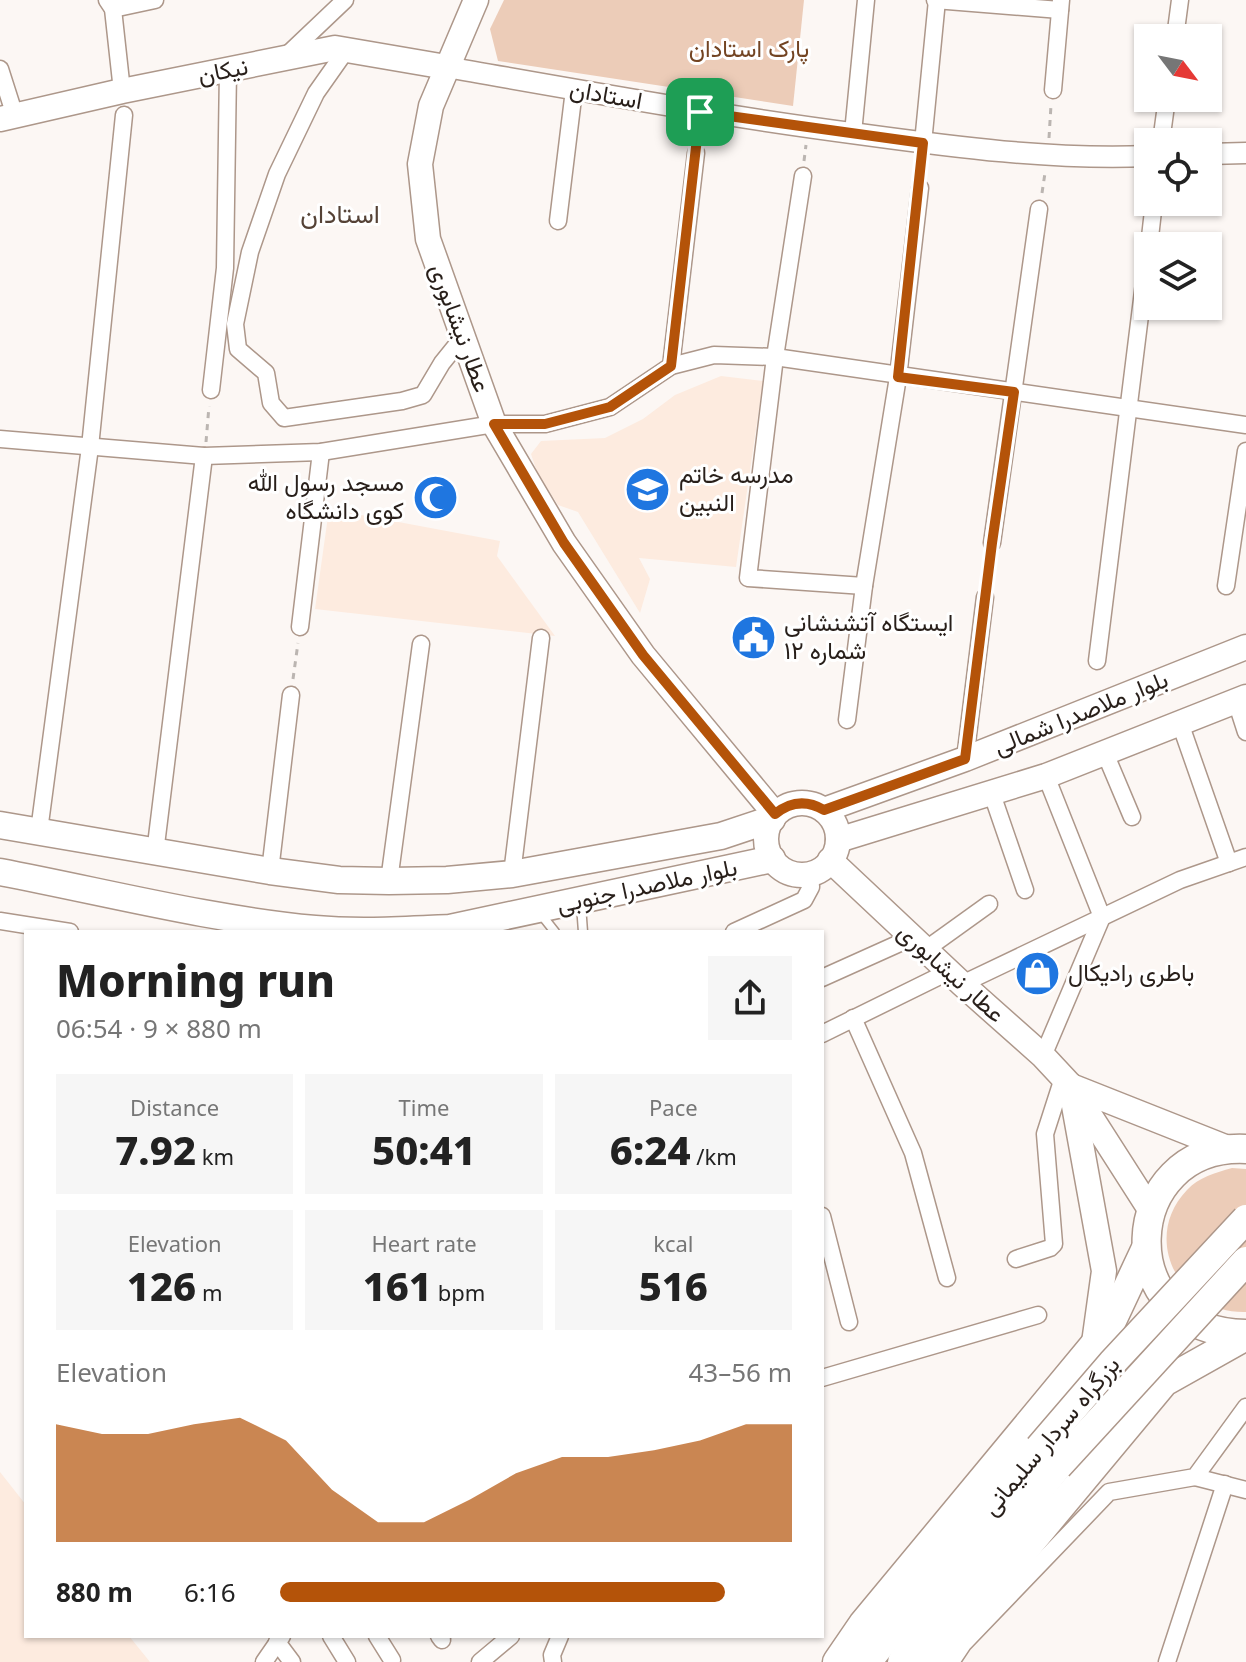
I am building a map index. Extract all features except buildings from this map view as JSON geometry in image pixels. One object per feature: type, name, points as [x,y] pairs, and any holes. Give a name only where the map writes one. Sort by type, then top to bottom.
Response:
[{"type":"highway","points":[[1238,1149],[1205,1155],[1182,1168],[1163,1187],[1151,1211],[1146,1248],[1150,1272],[1162,1295],[1179,1313],[1200,1327],[1224,1334],[1246,1335]]},
{"type":"highway","name":"بزرگراه سردار سلیمانی","points":[[902,1662],[1112,1363],[1246,1219]]},
{"type":"highway","points":[[837,1662],[863,1624],[1102,1335],[1146,1248]]},
{"type":"highway","name":"بزرگراه سردار سلیمانی","points":[[867,1662],[1048,1457],[1246,1261]]},
{"type":"highway","points":[[1102,1335],[1125,1327],[1146,1340],[1160,1360],[1164,1382]]},
{"type":"highway","points":[[931,1662],[1164,1382],[1246,1335]]},
{"type":"main road","name":"عطار نیشابوری","points":[[476,0],[431,106],[420,164],[428,239],[494,424],[564,543],[643,655],[774,816]]},
{"type":"main road","name":"نیکان","points":[[7,118],[123,103],[228,70],[335,48],[446,67]]},
{"type":"main road","name":"بلوار ملاصدرا شمالی","points":[[824,810],[965,759],[1246,647]]},
{"type":"main road","name":"بلوار ملاصدرا شمالی","points":[[826,858],[1241,699]]},
{"type":"main road","points":[[799,803],[824,810],[835,824],[826,858],[790,873],[772,859],[766,837],[774,816],[787,806],[799,803]]},
{"type":"main road","name":"بلوار ملاصدرا جنوبی","points":[[0,825],[270,871],[339,880],[389,881],[512,874],[721,836],[774,816]]},
{"type":"main road","name":"عطار نیشابوری","points":[[826,858],[1043,1056],[1067,1082],[1151,1211]]},
{"type":"main road","name":"بلوار ملاصدرا جنوبی","points":[[425,930],[450,928],[772,859]]},
{"type":"main road","name":"بلوار ملاصدرا جنوبی","points":[[0,872],[237,919],[316,929],[364,930]]},
{"type":"main road","name":"عطار نیشابوری","points":[[1067,1082],[1238,1149]]},
{"type":"main road","points":[[1067,1082],[1104,1271],[1102,1335]]},
{"type":"street","points":[[39,831],[90,447],[123,103],[110,5],[155,0]]},
{"type":"street","points":[[284,59],[345,0]]},
{"type":"street","points":[[853,133],[866,0]]},
{"type":"street","points":[[923,143],[936,0],[1060,5],[1053,90]]},
{"type":"street","points":[[1177,24],[1180,0]]},
{"type":"street","points":[[347,49],[316,93],[277,174],[250,252],[235,324],[238,349],[266,373],[271,403],[284,418],[402,401],[423,395],[442,363],[463,337]]},
{"type":"street","name":"استادان","points":[[446,67],[808,129],[1094,158],[1134,157]]},
{"type":"street","points":[[0,69],[7,118]]},
{"type":"street","points":[[211,390],[225,268],[228,70]]},
{"type":"street","points":[[558,221],[574,90]]},
{"type":"street","points":[[671,366],[696,153]]},
{"type":"street","points":[[1222,154],[1246,153]]},
{"type":"street","points":[[803,176],[775,357],[748,578],[864,586]]},
{"type":"street","points":[[847,720],[864,586],[898,377],[920,188]]},
{"type":"street","points":[[992,543],[1039,209]]},
{"type":"street","points":[[1097,661],[1140,320]]},
{"type":"street","points":[[0,439],[204,456],[321,452],[494,424],[545,424],[610,407],[671,366],[714,355],[775,357],[1246,425]]},
{"type":"street","points":[[1226,586],[1246,451]]},
{"type":"street","points":[[300,627],[321,452]]},
{"type":"street","points":[[155,853],[204,456]]},
{"type":"street","points":[[965,759],[985,597]]},
{"type":"street","points":[[512,874],[541,638]]},
{"type":"street","points":[[389,881],[421,644]]},
{"type":"street","points":[[270,871],[291,695]]},
{"type":"street","points":[[1241,699],[1246,732]]},
{"type":"street","points":[[1180,723],[1229,863]]},
{"type":"street","points":[[1105,753],[1132,817]]},
{"type":"street","points":[[1043,1056],[1102,917],[1046,776]]},
{"type":"street","points":[[992,794],[1025,890]]},
{"type":"street","points":[[824,1033],[853,1018],[1102,917],[1180,880],[1246,857]]},
{"type":"street","points":[[738,930],[804,900],[826,858]]},
{"type":"street","points":[[824,977],[918,944],[989,904]]},
{"type":"street","points":[[514,930],[537,910]]},
{"type":"street","points":[[0,921],[57,930]]},
{"type":"street","points":[[853,1018],[913,1153],[947,1278]]},
{"type":"street","points":[[1016,1259],[1054,1244],[1045,1134],[1067,1082]]},
{"type":"street","points":[[824,1224],[849,1322]]},
{"type":"street","points":[[824,1377],[1038,1315]]},
{"type":"street","points":[[1195,1477],[1246,1407]]},
{"type":"street","points":[[951,1662],[963,1644],[1109,1492],[1195,1477],[1246,1490]]},
{"type":"street","points":[[1167,1662],[1225,1484]]},
{"type":"street","points":[[332,1638],[347,1662]]},
{"type":"street","points":[[378,1638],[392,1660]]},
{"type":"street","points":[[480,1662],[509,1638]]},
{"type":"street","points":[[553,1662],[552,1655],[559,1638]]},
{"type":"street","points":[[264,1662],[280,1639],[292,1662]]},
{"type":"lane","points":[[581,900],[583,930]]},
{"type":"lane","points":[[537,910],[553,930]]},
{"type":"path","points":[[1039,209],[1048,154],[1053,90]]},
{"type":"path","points":[[803,176],[808,129]]},
{"type":"path","points":[[204,456],[211,390]]},
{"type":"path","points":[[985,597],[992,543]]},
{"type":"path","points":[[291,695],[300,627]]},
{"type":"shaded area","name":"مدرسه خاتم النبین","points":[[721,376],[763,381],[736,567],[639,558],[650,579],[640,613],[578,512],[558,505],[537,472],[531,454],[541,441],[605,438],[643,419],[675,395]]},
{"type":"shaded area","points":[[329,509],[500,541],[497,556],[555,636],[315,609]]},
{"type":"shaded area","points":[[0,1472],[24,1502],[24,1638],[131,1638],[150,1662],[0,1662]]},
{"type":"green space","name":"پارک استادان","points":[[504,0],[804,0],[793,106],[498,61],[490,29]]},
{"type":"green space","points":[[1232,1168],[1246,1169],[1246,1312],[1223,1309],[1202,1301],[1186,1287],[1174,1270],[1168,1251],[1167,1230],[1173,1209],[1187,1190],[1202,1179]]},
{"type":"place","name":"مدرسه خاتم النبین","points":[[648,489]]},
{"type":"place","name":"مسجد رسول الله کوی دانشگاه","points":[[435,497]]},
{"type":"place","name":"ایستگاه آتشنشانی شماره ۱۲","points":[[753,637]]},
{"type":"place","name":"باطری رادیکال","points":[[1037,973]]},
{"type":"district","name":"استادان","points":[[340,214]]},
{"type":"route","points":[[700,112],[923,143],[898,377],[1014,392],[965,759],[824,810],[799,803],[775,814],[643,655],[564,543],[494,424],[545,424],[610,407],[671,366],[700,112]]}]
